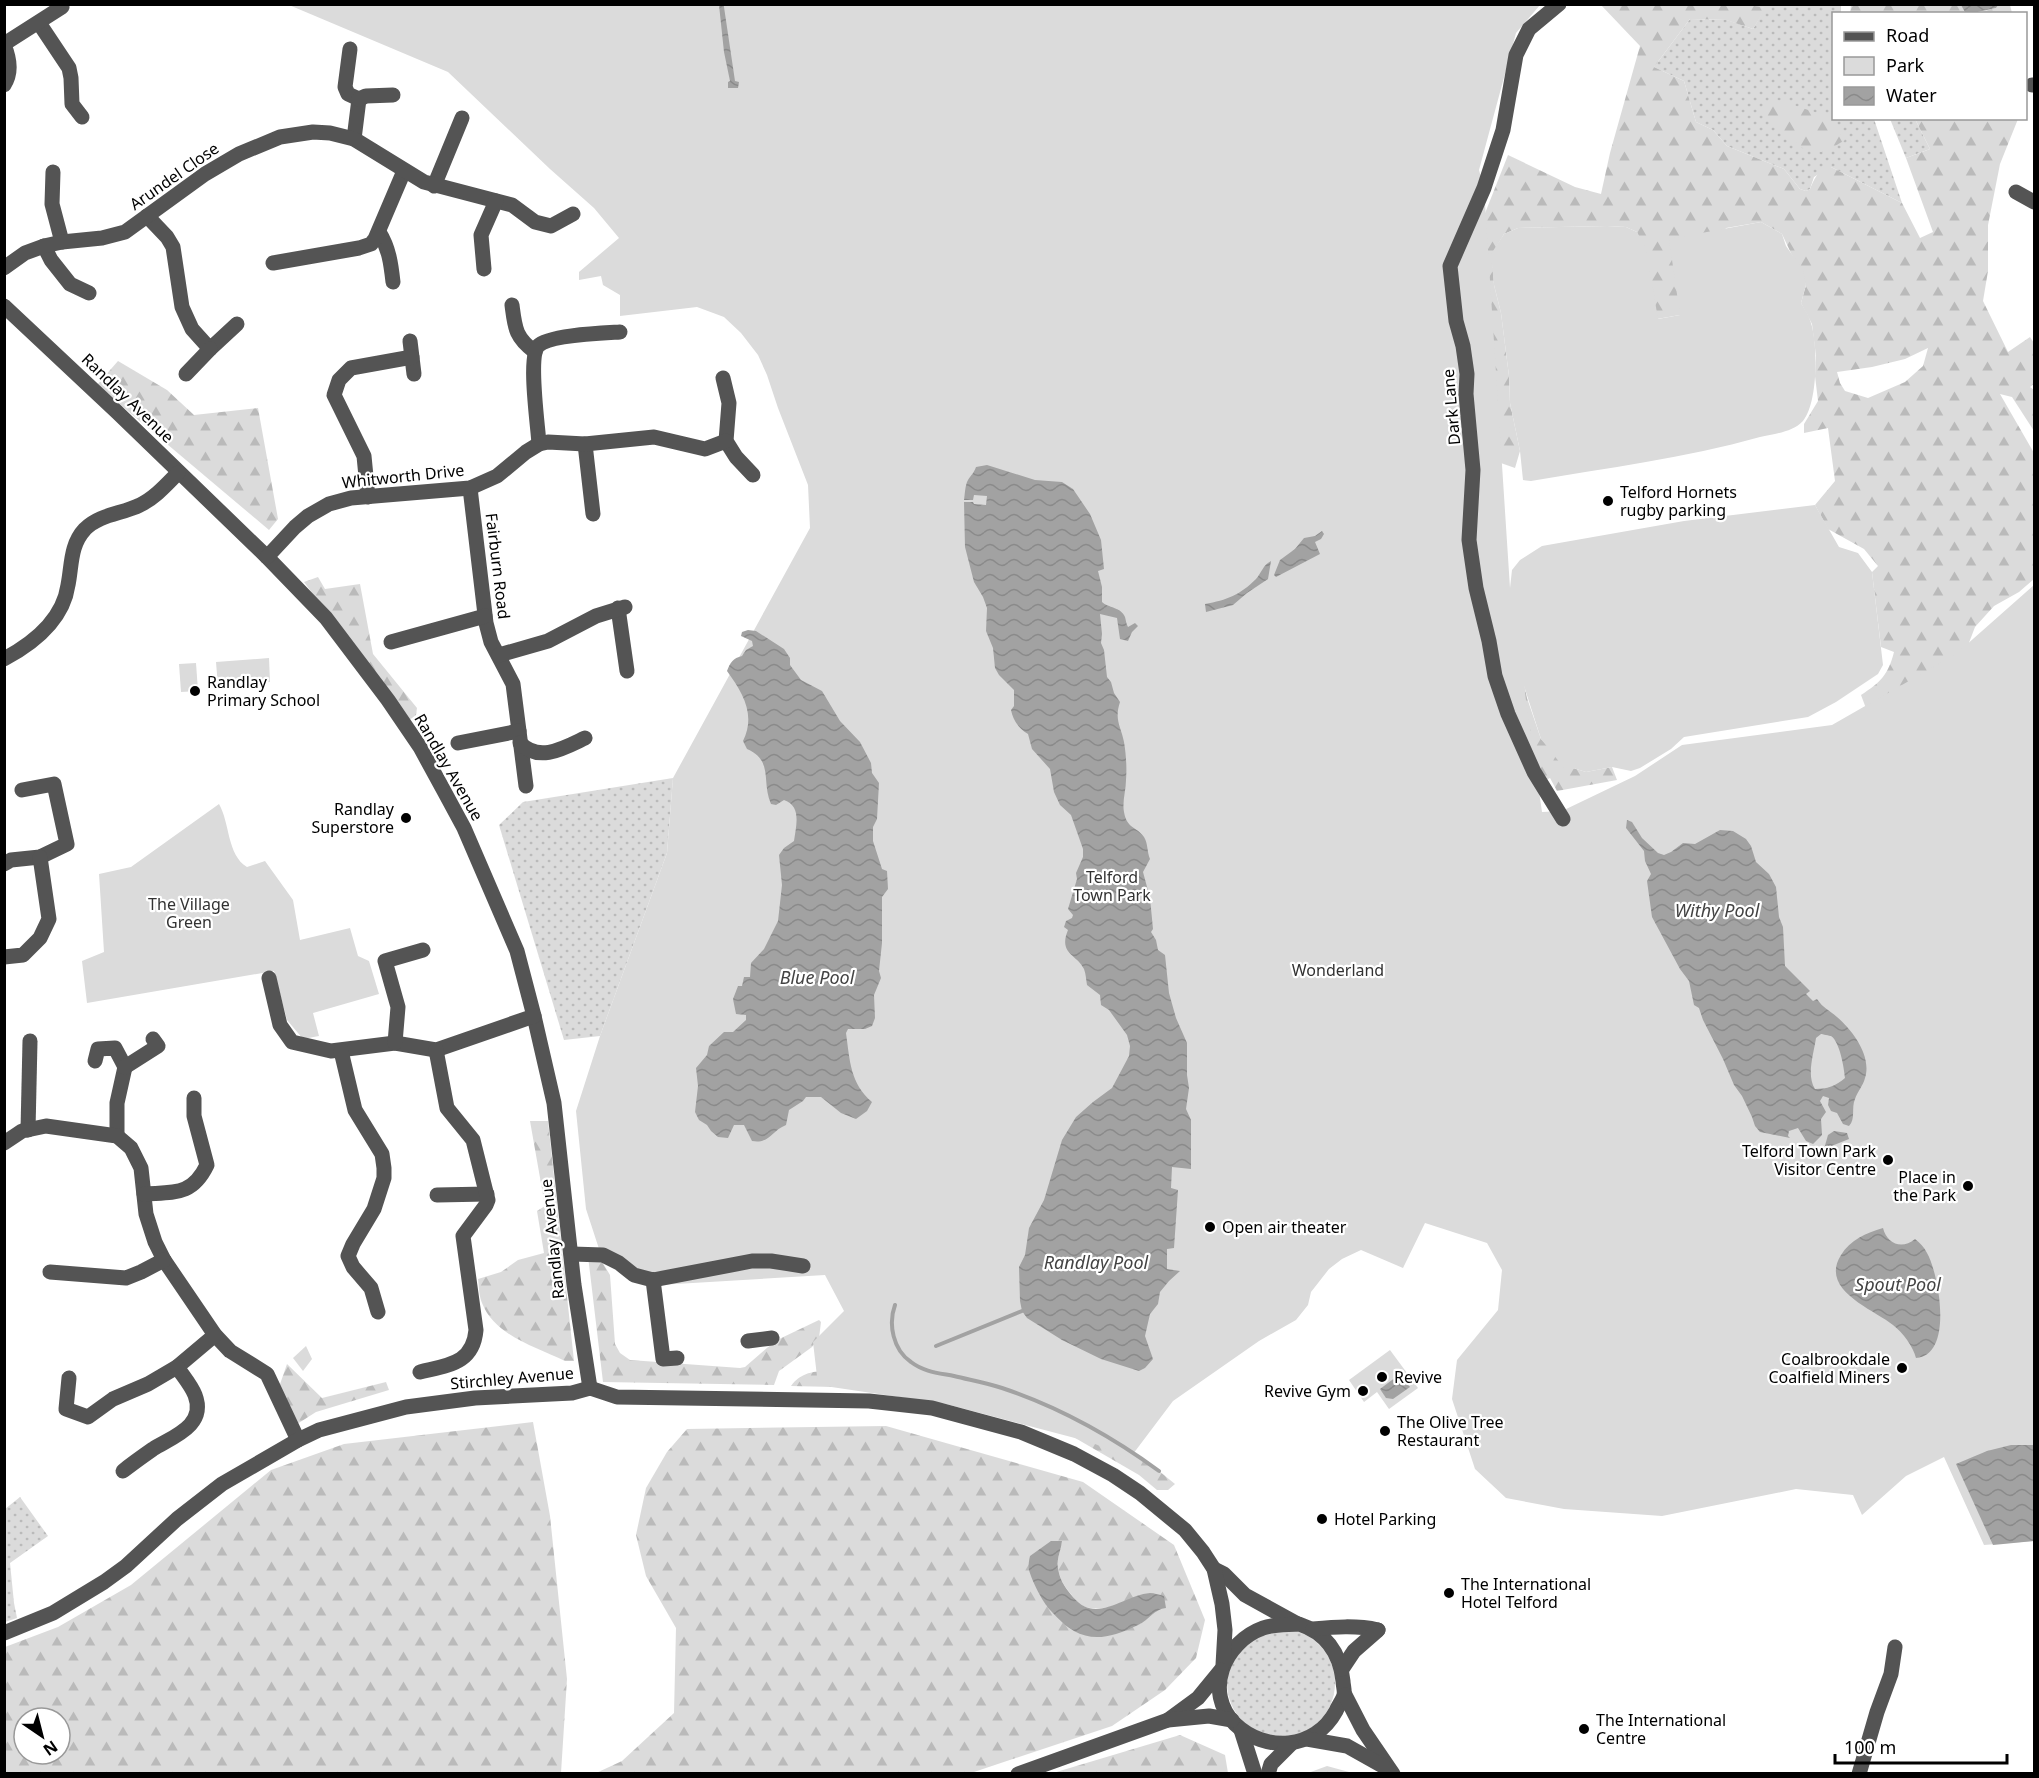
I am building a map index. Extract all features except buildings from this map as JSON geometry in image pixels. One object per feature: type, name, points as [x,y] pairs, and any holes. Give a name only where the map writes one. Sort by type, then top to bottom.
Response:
[{"type":"street","points":[[4,85],[9,71],[8,53],[4,44],[62,7],[60,4]]},
{"type":"street","name":"Dark Lane","points":[[1559,4],[1556,9],[1529,29],[1516,56],[1503,130],[1484,188],[1450,266],[1456,321],[1467,374],[1466,394],[1473,454],[1469,540],[1476,588],[1495,675],[1508,714],[1534,772],[1563,819]]},
{"type":"street","points":[[39,23],[69,68],[72,104],[82,117]]},
{"type":"street","points":[[350,49],[345,87],[348,94],[359,99],[366,96],[393,95]]},
{"type":"street","points":[[354,139],[359,99]]},
{"type":"street","points":[[434,186],[462,118]]},
{"type":"street","name":"Arundel Close","points":[[4,268],[25,254],[44,246],[125,232],[214,167],[257,146],[291,135],[313,132],[330,132],[354,139],[404,171],[434,186],[512,205],[535,222],[551,226],[573,214]]},
{"type":"street","points":[[273,263],[371,244],[379,232],[404,171]]},
{"type":"street","points":[[53,172],[52,204],[62,242]]},
{"type":"street","points":[[2016,192],[2034,202]]},
{"type":"street","points":[[484,269],[481,235],[496,201]]},
{"type":"street","points":[[147,216],[168,237],[173,247],[182,307],[192,329],[210,349]]},
{"type":"street","points":[[379,232],[389,255],[393,282]]},
{"type":"street","points":[[44,246],[51,260],[70,284],[89,292]]},
{"type":"street","points":[[512,304],[517,334],[524,344],[536,352]]},
{"type":"street","name":"Randlay Avenue","points":[[4,306],[267,557],[326,618],[388,700],[420,747],[464,828],[517,951],[554,1103],[574,1285],[590,1388]]},
{"type":"street","points":[[186,374],[237,324]]},
{"type":"street","points":[[620,332],[576,335],[545,341],[537,347],[532,360],[539,444],[548,442],[585,444],[654,437],[705,448],[726,441]]},
{"type":"street","points":[[410,341],[414,374]]},
{"type":"street","points":[[368,497],[364,456],[334,395],[339,380],[351,368],[412,357]]},
{"type":"street","points":[[723,378],[729,403],[726,441],[736,457],[753,475]]},
{"type":"street","name":"Whitworth Drive","points":[[267,557],[295,528],[319,509],[338,501],[470,488],[496,476],[539,444]]},
{"type":"street","points":[[585,444],[594,514]]},
{"type":"street","points":[[4,659],[36,639],[59,612],[66,598],[73,548],[86,529],[106,516],[142,504],[178,473]]},
{"type":"street","name":"Fairburn Road","points":[[470,488],[485,616],[491,642],[513,684],[526,786]]},
{"type":"street","points":[[499,655],[548,641],[596,616],[621,608],[627,671]]},
{"type":"street","points":[[391,642],[485,616]]},
{"type":"street","points":[[458,743],[520,737],[532,752],[544,754],[560,750],[585,738]]},
{"type":"street","points":[[4,864],[11,860],[40,856],[67,844],[54,784],[22,790]]},
{"type":"street","points":[[4,957],[23,956],[40,938],[49,919],[40,856]]},
{"type":"street","points":[[395,1043],[398,1007],[385,961],[423,951]]},
{"type":"street","points":[[269,978],[280,1025],[292,1042],[321,1049],[341,1051],[395,1043],[436,1050],[534,1016]]},
{"type":"street","points":[[125,1067],[158,1046],[153,1039]]},
{"type":"street","points":[[28,1130],[30,1041]]},
{"type":"street","points":[[95,1061],[98,1049],[115,1048],[125,1067],[117,1103],[117,1136]]},
{"type":"street","points":[[420,1372],[454,1363],[472,1348],[476,1330],[463,1236],[486,1206],[487,1194],[473,1140],[447,1108],[436,1050]]},
{"type":"street","points":[[341,1051],[354,1110],[379,1148],[384,1161],[384,1178],[377,1202],[348,1256],[352,1267],[371,1288],[378,1312]]},
{"type":"street","points":[[144,1194],[183,1191],[201,1178],[207,1165],[194,1116],[194,1098]]},
{"type":"street","points":[[4,1143],[22,1131],[46,1126],[117,1136],[131,1148],[141,1168],[146,1214],[155,1242],[164,1260],[214,1335],[230,1351],[267,1374],[298,1440]]},
{"type":"street","points":[[437,1195],[487,1194]]},
{"type":"street","points":[[572,1254],[603,1255],[619,1263],[634,1275],[653,1280],[752,1262],[771,1261],[802,1266]]},
{"type":"street","points":[[50,1272],[126,1278],[164,1260]]},
{"type":"street","points":[[653,1280],[664,1359]]},
{"type":"street","points":[[69,1378],[66,1409],[88,1417],[113,1399],[148,1384],[177,1367],[214,1335]]},
{"type":"street","points":[[748,1341],[772,1338]]},
{"type":"street","points":[[123,1471],[145,1454],[186,1431],[192,1423],[196,1412],[195,1396],[177,1367]]},
{"type":"street","name":"Stirchley Avenue","points":[[4,1633],[53,1613],[104,1582],[222,1484],[298,1440],[320,1430],[406,1407],[476,1398],[572,1393],[590,1388],[617,1397],[869,1401],[932,1408],[1012,1430],[1074,1454],[1140,1493],[1185,1530],[1214,1569]]},
{"type":"street","points":[[1214,1569],[1224,1574],[1245,1595],[1326,1640],[1336,1653],[1342,1669],[1345,1695],[1363,1730],[1392,1772]]},
{"type":"street","points":[[1214,1569],[1224,1619],[1220,1687],[1223,1703],[1237,1725],[1255,1773]]},
{"type":"street","points":[[1168,1720],[1198,1698],[1238,1644],[1256,1631],[1269,1626],[1378,1630],[1353,1651],[1342,1669]]},
{"type":"street","points":[[1859,1773],[1891,1674],[1895,1647]]},
{"type":"street","points":[[1018,1773],[1168,1720],[1209,1716],[1237,1725],[1256,1739],[1273,1744],[1291,1744],[1307,1739],[1322,1729],[1334,1715],[1345,1695]]},
{"type":"street","points":[[1307,1739],[1347,1746],[1392,1772]]},
{"type":"street","points":[[1268,1773],[1271,1764],[1291,1744]]},
{"type":"green space","points":[[1743,4],[1766,8],[1753,29],[1726,20],[1690,19],[1654,67],[1684,81],[1696,122],[1713,130],[1727,146],[1784,169],[1800,189],[1806,191],[1810,189],[1816,176],[1826,166],[1831,167],[1902,203],[1920,238],[1933,232],[1906,158],[1930,149],[1916,120],[2018,120],[2000,164],[1988,225],[1988,271],[1983,301],[2008,352],[2030,337],[2034,343],[2034,384],[2030,387],[2034,390],[2034,431],[2012,397],[2000,394],[2034,453],[2034,579],[2019,592],[1994,606],[1975,627],[1967,648],[1867,711],[1861,695],[1883,677],[1894,652],[1881,647],[1872,572],[1878,566],[1864,549],[1828,529],[1815,505],[1835,481],[1828,428],[1804,433],[1804,424],[1818,401],[1815,376],[1816,356],[1812,324],[1801,303],[1806,285],[1782,234],[1761,222],[1726,228],[1680,315],[1657,319],[1637,232],[1626,227],[1607,226],[1518,228],[1504,234],[1492,254],[1494,285],[1501,313],[1510,403],[1520,451],[1515,468],[1498,462],[1478,231],[1508,155],[1575,187],[1601,194],[1640,46],[1601,5]],"holes":[[[1928,348],[1923,366],[1905,382],[1868,398],[1845,391],[1837,372],[1905,359]]]},
{"type":"green space","points":[[1961,4],[1966,12],[1850,12],[1851,5]]},
{"type":"green space","points":[[1998,4],[2010,5],[2012,12],[1981,12],[1996,8]]},
{"type":"green space","name":"Telford Town Park","points":[[289,5],[1540,5],[1516,33],[1479,170],[1484,188],[1510,588],[1512,570],[1520,560],[1542,546],[1684,521],[1815,505],[1839,547],[1858,553],[1872,572],[1883,665],[1878,674],[1836,702],[1808,717],[1684,737],[1671,749],[1631,771],[1612,767],[1586,772],[1564,768],[1541,739],[1524,686],[1542,812],[1562,811],[1635,776],[1682,745],[1832,725],[1956,654],[2034,585],[2034,1541],[1984,1545],[1944,1457],[1906,1476],[1862,1515],[1853,1495],[1796,1489],[1662,1516],[1564,1509],[1506,1498],[1475,1469],[1452,1399],[1457,1360],[1498,1310],[1502,1270],[1487,1243],[1425,1223],[1403,1268],[1361,1250],[1342,1259],[1329,1269],[1311,1292],[1308,1305],[1296,1320],[1259,1341],[1173,1401],[1130,1458],[1090,1442],[946,1404],[818,1385],[813,1342],[844,1311],[825,1275],[659,1285],[601,1255],[586,1209],[576,1111],[600,1036],[667,853],[673,778],[810,528],[808,485],[758,355],[741,333],[724,317],[697,307],[620,316],[620,295],[603,285],[601,276],[579,280],[579,272],[619,238],[594,208],[448,72]]},
{"type":"green space","points":[[1743,5],[1841,5],[1841,12],[1832,12],[1832,120],[1874,120],[1902,203],[1831,167],[1814,177],[1810,189],[1806,191],[1800,189],[1784,169],[1727,146],[1713,130],[1696,122],[1684,81],[1654,67],[1690,19],[1727,20],[1753,29],[1765,8]]},
{"type":"green space","points":[[1771,98],[1827,116],[1845,140],[1825,152],[1806,151],[1759,111]]},
{"type":"green space","points":[[1890,120],[1916,120],[1930,149],[1906,158]]},
{"type":"green space","points":[[1761,222],[1782,234],[1786,246],[1803,270],[1806,285],[1801,303],[1811,323],[1816,359],[1812,401],[1803,421],[1783,432],[1703,451],[1531,481],[1523,480],[1520,451],[1510,403],[1501,313],[1494,285],[1491,254],[1504,234],[1518,228],[1607,226],[1626,227],[1637,232],[1646,248],[1658,319],[1680,315],[1669,239]]},
{"type":"green space","points":[[118,361],[167,390],[194,415],[258,408],[278,519],[269,530],[97,385]]},
{"type":"green space","points":[[318,577],[325,589],[360,584],[373,654],[417,708],[416,715],[408,721],[304,582]]},
{"type":"green space","points":[[1518,657],[1527,698],[1541,739],[1573,768],[1586,772],[1612,767],[1617,780],[1557,791],[1550,778],[1534,786]]},
{"type":"green space","points":[[269,658],[270,682],[218,687],[216,662]]},
{"type":"green space","points":[[196,663],[198,691],[181,692],[179,664]]},
{"type":"green space","points":[[673,778],[667,853],[600,1036],[564,1040],[499,825],[523,802]]},
{"type":"green space","name":"The Village Green","points":[[219,804],[232,847],[241,862],[247,867],[265,861],[293,900],[300,940],[350,928],[358,956],[369,961],[379,994],[313,1013],[319,1036],[303,1039],[287,1020],[274,971],[87,1003],[82,961],[104,952],[99,874],[131,867]]},
{"type":"green space","points":[[530,1121],[548,1121],[574,1361],[565,1361],[506,1332],[488,1314],[480,1294],[478,1279],[501,1272],[518,1260],[544,1253],[537,1211],[545,1206]]},
{"type":"green space","points":[[598,1255],[610,1275],[615,1344],[620,1353],[630,1360],[740,1368],[745,1367],[775,1341],[819,1320],[821,1322],[819,1338],[812,1347],[779,1371],[774,1385],[603,1382],[588,1256]]},
{"type":"green space","points":[[306,1346],[312,1359],[303,1371],[293,1358]]},
{"type":"green space","name":"Revive","points":[[1390,1350],[1418,1388],[1389,1409],[1377,1392],[1364,1402],[1349,1380]]},
{"type":"green space","points":[[287,1364],[322,1398],[386,1382],[389,1390],[316,1412],[294,1426],[278,1390]]},
{"type":"green space","points":[[848,1371],[1124,1445],[1175,1484],[1168,1490],[1157,1490],[1139,1475],[1070,1435],[976,1406],[878,1388],[791,1386],[809,1373]]},
{"type":"green space","points":[[533,1422],[550,1516],[567,1679],[561,1773],[5,1773],[5,1647],[58,1627],[131,1585],[271,1470],[344,1444]]},
{"type":"green space","points":[[886,1426],[1083,1482],[1174,1545],[1205,1620],[1196,1658],[1165,1690],[1112,1726],[971,1773],[594,1774],[622,1761],[674,1713],[676,1628],[646,1576],[636,1535],[646,1488],[667,1452],[687,1429]],"holes":[[[1051,1541],[1062,1541],[1058,1560],[1059,1573],[1065,1586],[1079,1604],[1087,1608],[1105,1608],[1151,1593],[1158,1609],[1140,1624],[1046,1606]]]},
{"type":"green space","points":[[20,1497],[48,1536],[10,1563],[17,1618],[5,1622],[5,1509]]},
{"type":"green space","points":[[1281,1629],[1302,1633],[1319,1645],[1331,1662],[1335,1683],[1331,1704],[1319,1721],[1302,1733],[1281,1737],[1260,1733],[1243,1721],[1231,1704],[1227,1683],[1231,1662],[1243,1645],[1260,1633]]},
{"type":"green space","points":[[1180,1735],[1225,1755],[1228,1773],[1053,1773]]},
{"type":"green space","points":[[1327,1766],[1349,1772],[1352,1773],[1308,1773]]},
{"type":"water","points":[[719,5],[724,5],[735,81],[739,82],[738,88],[728,88],[730,81]]},
{"type":"water","points":[[1961,5],[1998,5],[1996,8],[1978,12],[1965,12]]},
{"type":"water","name":"Randlay Pool","points":[[987,465],[1035,480],[1062,482],[1073,489],[1090,514],[1101,540],[1104,569],[1098,571],[1102,587],[1102,602],[1121,611],[1128,627],[1135,623],[1138,626],[1128,641],[1120,639],[1117,618],[1100,614],[1101,643],[1107,677],[1120,702],[1118,718],[1124,742],[1126,766],[1123,804],[1125,818],[1144,837],[1150,859],[1143,872],[1150,898],[1153,929],[1151,932],[1158,950],[1165,955],[1169,993],[1176,1018],[1187,1043],[1189,1088],[1186,1109],[1191,1120],[1191,1169],[1172,1167],[1171,1188],[1178,1190],[1174,1248],[1167,1249],[1167,1269],[1180,1271],[1160,1292],[1158,1304],[1150,1314],[1145,1336],[1153,1359],[1139,1371],[1101,1359],[1062,1340],[1027,1318],[1022,1311],[1020,1301],[1019,1267],[1025,1255],[1029,1228],[1044,1200],[1062,1140],[1076,1117],[1112,1088],[1129,1056],[1130,1046],[1127,1035],[1109,1010],[1101,1005],[1100,995],[1087,985],[1085,971],[1065,944],[1068,930],[1064,927],[1066,921],[1073,915],[1068,909],[1077,879],[1076,873],[1083,857],[1083,849],[1071,815],[1060,805],[1054,792],[1050,769],[1032,749],[1028,734],[1019,727],[1013,717],[1011,710],[1014,706],[1014,690],[995,668],[993,648],[986,631],[987,608],[974,582],[965,547],[964,502],[986,505],[987,496],[974,495],[973,500],[964,500],[966,484],[976,467]]},
{"type":"water","points":[[1322,531],[1324,534],[1321,539],[1315,542],[1320,554],[1276,577],[1274,575],[1280,560],[1295,549],[1304,538],[1315,536]]},
{"type":"water","points":[[1271,561],[1268,579],[1233,605],[1206,612],[1205,604],[1227,599],[1239,593],[1256,579]]},
{"type":"water","name":"Blue Pool","points":[[756,631],[784,649],[790,658],[790,665],[801,680],[822,691],[840,721],[860,742],[871,763],[872,773],[879,783],[873,841],[882,869],[887,871],[888,889],[882,897],[882,943],[879,971],[881,978],[874,995],[875,1018],[872,1026],[865,1029],[848,1029],[846,1033],[855,1079],[872,1102],[867,1111],[856,1119],[841,1113],[821,1097],[806,1097],[789,1110],[786,1125],[763,1141],[752,1141],[744,1125],[734,1125],[728,1138],[718,1137],[699,1120],[695,1112],[698,1086],[696,1068],[707,1055],[709,1046],[724,1032],[733,1032],[746,1020],[746,1015],[736,1014],[733,999],[738,986],[742,986],[744,977],[750,977],[751,963],[764,949],[778,921],[782,885],[779,855],[794,841],[796,829],[796,812],[793,807],[784,800],[776,805],[771,804],[761,759],[747,749],[743,741],[748,722],[746,704],[727,671],[732,661],[753,646],[752,641],[741,636],[742,632]]},
{"type":"water","name":"Withy Pool","points":[[1627,820],[1632,822],[1642,838],[1658,853],[1664,855],[1683,843],[1695,844],[1720,830],[1733,831],[1746,839],[1756,862],[1769,874],[1776,887],[1779,917],[1783,927],[1785,966],[1810,991],[1806,994],[1813,1001],[1817,999],[1837,1017],[1860,1044],[1866,1061],[1865,1078],[1855,1099],[1849,1126],[1843,1124],[1837,1113],[1831,1111],[1828,1105],[1829,1098],[1823,1096],[1820,1101],[1826,1112],[1821,1119],[1822,1135],[1813,1144],[1806,1141],[1798,1128],[1789,1131],[1790,1138],[1760,1132],[1755,1126],[1699,1008],[1694,1005],[1689,981],[1652,917],[1647,881],[1651,874],[1645,861],[1644,851],[1626,828]],"holes":[[[1821,1034],[1831,1036],[1837,1044],[1845,1078],[1831,1086],[1815,1089],[1811,1077],[1811,1064],[1816,1038]]]},
{"type":"water","points":[[1834,1131],[1847,1133],[1849,1139],[1824,1149],[1828,1135]]},
{"type":"water","name":"Spout Pool","points":[[1883,1228],[1888,1238],[1896,1244],[1905,1244],[1915,1239],[1919,1242],[1932,1263],[1936,1278],[1939,1295],[1939,1329],[1935,1344],[1928,1354],[1916,1358],[1910,1344],[1900,1332],[1851,1297],[1837,1278],[1836,1267],[1841,1255],[1849,1245]]},
{"type":"water","points":[[1400,1374],[1410,1387],[1393,1399],[1386,1398],[1380,1389]]},
{"type":"water","points":[[2011,1445],[2034,1445],[2034,1541],[1993,1545],[1956,1464],[1987,1451]]},
{"type":"water","points":[[1051,1541],[1062,1541],[1058,1564],[1060,1576],[1069,1592],[1082,1605],[1101,1609],[1150,1593],[1164,1596],[1166,1608],[1158,1610],[1138,1625],[1113,1635],[1091,1637],[1071,1629],[1061,1622],[1048,1607],[1038,1592],[1029,1570],[1030,1556]]},
{"type":"waterway","points":[[895,1305],[892,1328],[896,1344],[905,1357],[916,1365],[932,1372],[996,1386],[1044,1404],[1103,1434],[1159,1471]]},
{"type":"waterway","points":[[936,1346],[1022,1311]]},
{"type":"place","name":"Telford Hornets rugby parking","points":[[1608,501]]},
{"type":"place","name":"Randlay Primary School","points":[[195,691]]},
{"type":"place","name":"Randlay Superstore","points":[[406,818]]},
{"type":"place","name":"Telford Town Park Visitor Centre","points":[[1888,1160]]},
{"type":"place","name":"Place in the Park","points":[[1968,1186]]},
{"type":"place","name":"Open air theater","points":[[1210,1227]]},
{"type":"place","name":"Coalbrookdale Coalfield Miners","points":[[1902,1368]]},
{"type":"place","name":"Revive","points":[[1382,1377]]},
{"type":"place","name":"Revive Gym","points":[[1363,1391]]},
{"type":"place","name":"The Olive Tree Restaurant","points":[[1385,1431]]},
{"type":"place","name":"Hotel Parking","points":[[1322,1519]]},
{"type":"place","name":"The International Hotel Telford","points":[[1449,1593]]},
{"type":"place","name":"The International Centre","points":[[1584,1729]]},
{"type":"park label","name":"Wonderland","points":[[1338,970]]}]
